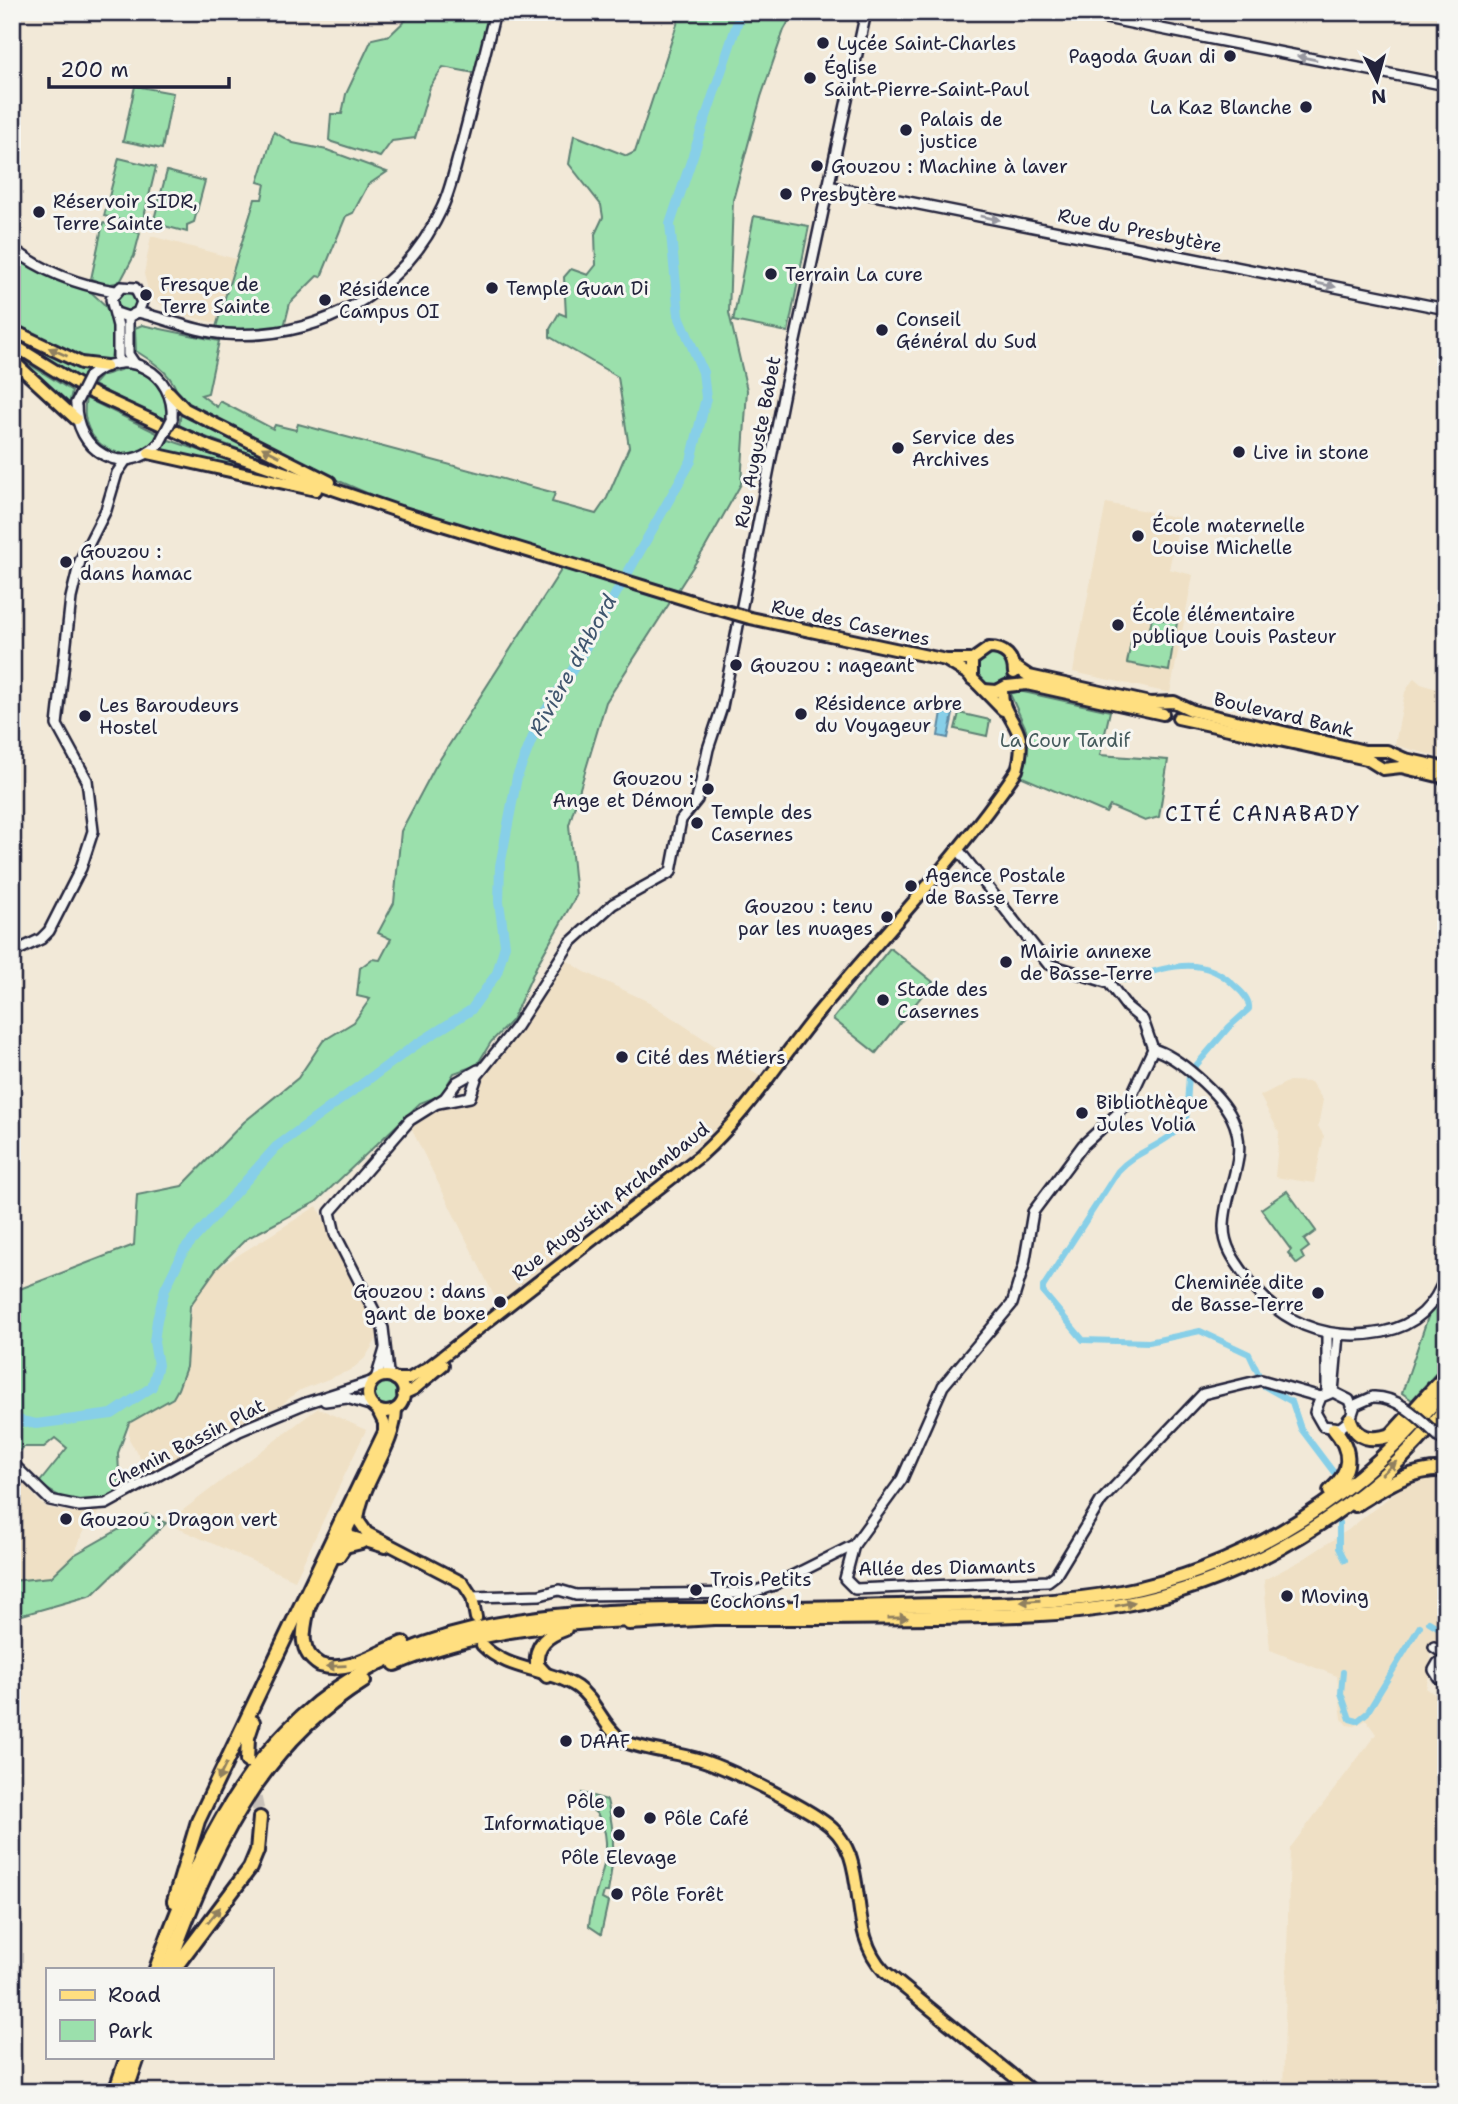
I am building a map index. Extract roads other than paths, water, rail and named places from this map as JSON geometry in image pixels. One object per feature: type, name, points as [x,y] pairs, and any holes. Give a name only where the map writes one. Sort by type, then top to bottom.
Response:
[{"type":"highway","points":[[1351,1416],[1353,1428],[1367,1438],[1391,1436],[1446,1376]]},
{"type":"highway","points":[[309,1604],[303,1630],[304,1647],[315,1661],[329,1667],[351,1665],[404,1642],[441,1633],[587,1612],[958,1605],[1075,1598],[1137,1589],[1198,1571],[1284,1530],[1328,1501],[1396,1445],[1446,1387]]},
{"type":"highway","points":[[1291,1541],[1369,1486],[1405,1454],[1446,1408]]},
{"type":"highway","points":[[1198,1571],[1278,1525],[1339,1483],[1347,1470],[1348,1456],[1345,1443],[1334,1429]]},
{"type":"highway","points":[[168,1968],[205,1872],[242,1802],[272,1761],[295,1736],[350,1690],[393,1665],[435,1647],[498,1632],[588,1621],[970,1617],[1119,1606],[1202,1583],[1291,1541],[1405,1476],[1421,1471],[1446,1470]]},
{"type":"highway","points":[[247,1761],[247,1737],[253,1719],[363,1495]]},
{"type":"highway","points":[[156,1968],[198,1821],[343,1517]]},
{"type":"highway","points":[[326,1573],[345,1546],[364,1538]]},
{"type":"highway","points":[[547,1676],[540,1670],[536,1657],[543,1640],[553,1633],[589,1625],[714,1618]]},
{"type":"highway","points":[[156,1968],[176,1912],[216,1827],[255,1767],[287,1731],[342,1684],[387,1659],[452,1633],[496,1624]]},
{"type":"highway","points":[[175,1968],[250,1868],[260,1836],[260,1818]]},
{"type":"highway","points":[[115,2092],[127,2058]]},
{"type":"highway","points":[[126,2092],[138,2058]]},
{"type":"main road","points":[[12,330],[81,363],[106,366]]},
{"type":"main road","points":[[12,344],[90,392],[188,439],[400,512]]},
{"type":"main road","points":[[12,360],[76,419]]},
{"type":"main road","points":[[169,392],[186,409],[330,482],[400,512]]},
{"type":"main road","points":[[149,453],[211,469],[270,479],[400,512]]},
{"type":"main road","name":"Rue des Casernes","points":[[400,512],[750,618],[946,660]]},
{"type":"main road","points":[[946,660],[972,660],[983,650],[995,648],[1005,652],[1014,666],[1029,676],[1150,703],[1164,709],[1169,720],[1179,712],[1174,702],[1164,709],[1027,684],[984,690],[946,660]]},
{"type":"main road","points":[[972,660],[972,679]]},
{"type":"main road","points":[[1005,687],[1013,677],[1014,666]]},
{"type":"main road","name":"Rue Augustin Archambaud","points":[[394,1378],[403,1381],[419,1375],[701,1156],[729,1128],[805,1029],[857,970],[1017,771],[1022,745],[1021,734],[1002,699],[1005,687]]},
{"type":"main road","name":"Rue Augustin Archambaud","points":[[984,690],[1010,716]]},
{"type":"main road","name":"Boulevard Bank","points":[[1179,712],[1387,753],[1446,768]]},
{"type":"main road","name":"Boulevard Bank","points":[[1179,712],[1377,764],[1383,769],[1392,767]]},
{"type":"main road","points":[[1377,764],[1376,758],[1387,753],[1392,767],[1446,778]]},
{"type":"main road","name":"Rue Augustin Archambaud","points":[[403,1394],[432,1375],[507,1306]]},
{"type":"main road","points":[[364,1538],[358,1520],[363,1495],[391,1435],[396,1409],[403,1394],[394,1378],[375,1380],[368,1393],[384,1423],[384,1432],[343,1517],[346,1531],[364,1538],[406,1553],[452,1575],[463,1583],[472,1597],[476,1618]]},
{"type":"main road","points":[[375,1408],[388,1412],[396,1409]]},
{"type":"main road","points":[[591,1703],[569,1690],[492,1661],[485,1654],[482,1644],[496,1656],[570,1684],[591,1703],[614,1734],[623,1741],[720,1767],[819,1818],[834,1830],[845,1844],[853,1867],[864,1936],[871,1957],[884,1971],[1033,2092]]},
{"type":"main road","points":[[527,1675],[531,1673],[570,1684]]},
{"type":"street","points":[[116,313],[128,317],[138,312],[223,334],[251,335],[306,327],[337,316],[375,293],[398,274],[415,254],[443,207],[495,12]]},
{"type":"street","name":"Rue Auguste Babet","points":[[469,1082],[516,1027],[560,956],[582,931],[613,904],[671,872],[681,820],[697,800],[708,749],[722,706],[866,12]]},
{"type":"street","points":[[1075,12],[1446,85]]},
{"type":"street","name":"Rue du Presbytère","points":[[828,186],[1446,309]]},
{"type":"street","points":[[12,248],[28,259],[88,286],[111,303],[116,313],[118,363]]},
{"type":"street","points":[[88,286],[115,291],[131,286],[139,292],[142,302],[164,318]]},
{"type":"street","points":[[111,303],[115,291]]},
{"type":"street","points":[[138,312],[142,302]]},
{"type":"street","points":[[128,317],[127,346],[134,363]]},
{"type":"street","points":[[134,363],[152,370],[169,392],[172,419],[159,444],[149,453],[126,460],[107,457],[83,438],[76,419],[76,403],[89,377],[106,366],[134,363]]},
{"type":"street","points":[[107,457],[113,487]]},
{"type":"street","points":[[12,953],[41,939],[49,931],[81,868],[93,831],[87,780],[61,739],[56,709],[75,575],[126,460]]},
{"type":"street","points":[[472,1597],[541,1595],[559,1590],[576,1595],[750,1593],[774,1585],[854,1545],[902,1479],[943,1386],[1014,1300],[1028,1249],[1033,1212],[1083,1145],[1127,1105],[1153,1049],[1143,1020],[1127,1007],[1109,983],[1048,964],[957,848]]},
{"type":"street","points":[[1153,1049],[1167,1054],[1218,1096],[1234,1121],[1240,1158],[1224,1228],[1228,1248],[1256,1292],[1277,1312],[1293,1322],[1333,1334],[1389,1330],[1417,1318],[1435,1301],[1446,1275]]},
{"type":"street","points":[[394,1378],[388,1372],[387,1344],[380,1321],[329,1219],[332,1209],[410,1120],[455,1094],[470,1097],[469,1082],[457,1082],[455,1094]]},
{"type":"street","points":[[1315,1412],[1327,1394],[1333,1334]]},
{"type":"street","points":[[375,1380],[387,1344]]},
{"type":"street","name":"Chemin Bassin Plat","points":[[12,1463],[50,1500],[69,1505],[97,1506],[122,1497],[239,1431],[306,1403],[375,1380]]},
{"type":"street","name":"Allée des Diamants","points":[[854,1545],[845,1579],[855,1589],[1048,1581],[1056,1575],[1101,1501],[1203,1394],[1261,1380],[1296,1392]]},
{"type":"street","points":[[1296,1392],[1353,1397],[1389,1392],[1403,1399],[1446,1436]]},
{"type":"street","points":[[1296,1392],[1324,1426],[1334,1429],[1351,1416],[1360,1401],[1373,1395],[1387,1398],[1400,1404],[1446,1443]]},
{"type":"street","points":[[1345,1395],[1351,1416]]},
{"type":"street","name":"Chemin Bassin Plat","points":[[306,1403],[347,1398],[375,1408]]},
{"type":"street","points":[[1434,1647],[1446,1655]]},
{"type":"street","points":[[1445,1680],[1437,1676],[1434,1670],[1438,1664],[1446,1662]]},
{"type":"water","points":[[942,712],[953,714],[948,738],[938,736]]},
{"type":"waterway","name":"Rivière d'Abord","points":[[12,1419],[36,1424],[112,1414],[152,1387],[158,1365],[154,1342],[157,1320],[165,1289],[184,1250],[276,1147],[414,1046],[471,1010],[497,973],[505,945],[499,902],[500,866],[517,777],[539,721],[575,666],[691,461],[706,398],[703,372],[679,316],[670,224],[741,12]]},
{"type":"waterway","points":[[1125,980],[1169,968],[1196,966],[1223,976],[1246,997],[1249,1009],[1229,1027],[1193,1069]]},
{"type":"waterway","points":[[1189,1075],[1186,1120],[1170,1136],[1126,1163],[1118,1171],[1043,1287],[1043,1292],[1083,1340],[1149,1342],[1200,1331],[1249,1354],[1258,1373]]},
{"type":"waterway","points":[[1262,1385],[1292,1402],[1301,1429],[1338,1478]]},
{"type":"waterway","points":[[1339,1523],[1339,1548],[1345,1560]]},
{"type":"waterway","points":[[1429,1622],[1439,1628],[1446,1639]]},
{"type":"waterway","points":[[1343,1672],[1341,1693],[1350,1719],[1357,1721],[1367,1713],[1420,1626]]},
{"type":"tunnel","points":[[252,1780],[260,1818]]},
{"type":"place","name":"Lycée Saint-Charles","points":[[823,43]]},
{"type":"place","name":"Pagoda Guan di","points":[[1230,56]]},
{"type":"place","name":"Église Saint-Pierre-Saint-Paul","points":[[810,78]]},
{"type":"place","name":"La Kaz Blanche","points":[[1306,107]]},
{"type":"place","name":"Palais de justice","points":[[906,130]]},
{"type":"place","name":"Gouzou : Machine à laver","points":[[817,166]]},
{"type":"place","name":"Presbytère","points":[[786,194]]},
{"type":"place","name":"Réservoir SIDR, Terre Sainte","points":[[39,212]]},
{"type":"place","name":"Terrain La cure","points":[[771,274]]},
{"type":"place","name":"Temple Guan Di","points":[[492,288]]},
{"type":"place","name":"Fresque de Terre Sainte","points":[[146,295]]},
{"type":"place","name":"Résidence Campus OI","points":[[325,300]]},
{"type":"place","name":"Conseil Général du Sud","points":[[882,330]]},
{"type":"place","name":"Service des Archives","points":[[898,448]]},
{"type":"place","name":"Live in stone","points":[[1239,452]]},
{"type":"place","name":"École maternelle Louise Michelle","points":[[1138,536]]},
{"type":"place","name":"Gouzou : dans hamac","points":[[66,562]]},
{"type":"place","name":"École élémentaire publique Louis Pasteur","points":[[1118,625]]},
{"type":"place","name":"Gouzou : nageant","points":[[736,665]]},
{"type":"place","name":"Résidence arbre du Voyageur","points":[[801,714]]},
{"type":"place","name":"Les Baroudeurs Hostel","points":[[85,716]]},
{"type":"place","name":"Gouzou : Ange et Démon","points":[[708,789]]},
{"type":"place","name":"Temple des Casernes","points":[[697,823]]},
{"type":"place","name":"Agence Postale de Basse Terre","points":[[911,886]]},
{"type":"place","name":"Gouzou : tenu par les nuages","points":[[887,917]]},
{"type":"place","name":"Mairie annexe de Basse-Terre","points":[[1006,962]]},
{"type":"place","name":"Stade des Casernes","points":[[883,1000]]},
{"type":"place","name":"Cité des Métiers","points":[[622,1057]]},
{"type":"place","name":"Bibliothèque Jules Volia","points":[[1082,1113]]},
{"type":"place","name":"Cheminée dite de Basse-Terre","points":[[1318,1293]]},
{"type":"place","name":"Gouzou : dans gant de boxe","points":[[500,1302]]},
{"type":"place","name":"Gouzou : Dragon vert","points":[[66,1519]]},
{"type":"place","name":"Trois Petits Cochons 1","points":[[696,1590]]},
{"type":"place","name":"Moving","points":[[1287,1596]]},
{"type":"place","name":"DAAF","points":[[566,1741]]},
{"type":"place","name":"Pôle Informatique","points":[[619,1812]]},
{"type":"place","name":"Pôle Café","points":[[650,1818]]},
{"type":"place","name":"Pôle Elevage","points":[[619,1835]]},
{"type":"place","name":"Pôle Forêt","points":[[617,1894]]},
{"type":"district","name":"CITÉ CANABADY","points":[[1263,814]]},
{"type":"park label","name":"La Cour Tardif","points":[[1065,740]]}]
